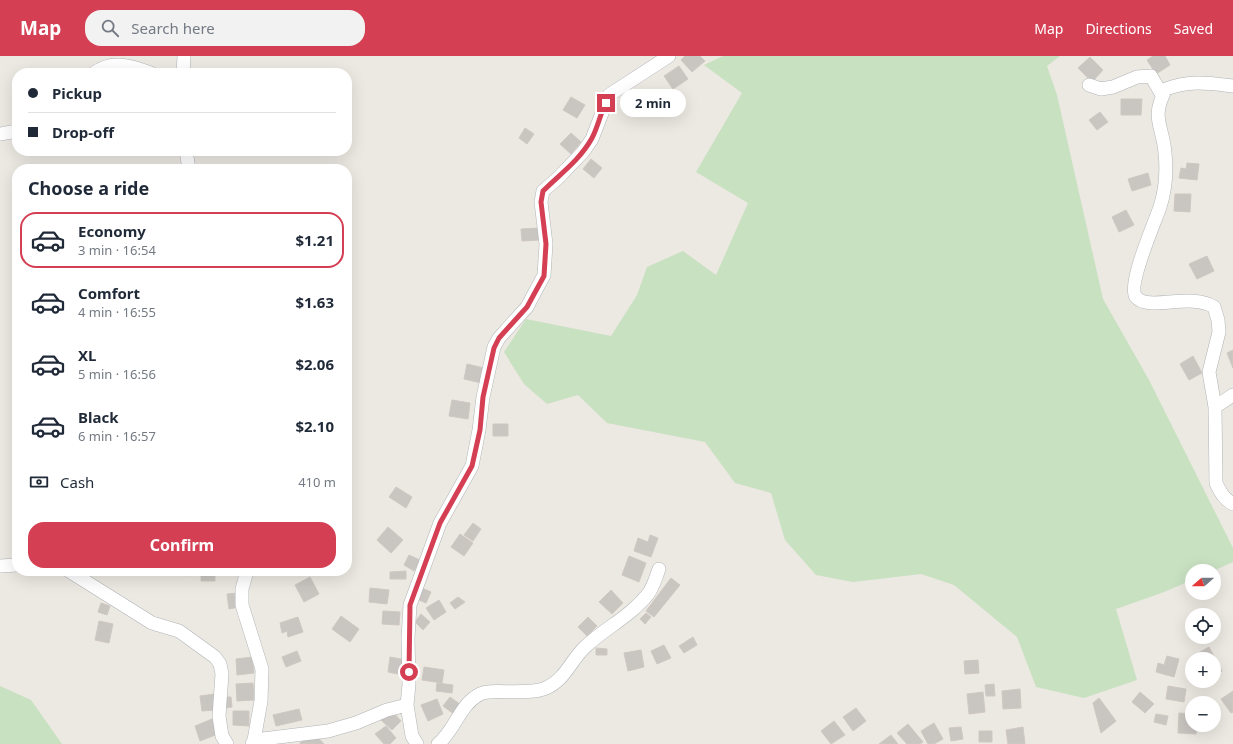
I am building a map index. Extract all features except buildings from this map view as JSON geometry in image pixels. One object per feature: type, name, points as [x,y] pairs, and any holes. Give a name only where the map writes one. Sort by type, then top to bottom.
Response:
[{"type":"street","points":[[183,68],[184,56]]},
{"type":"street","points":[[416,744],[412,736],[407,705],[409,684],[408,638],[410,605],[440,523],[472,466],[480,430],[483,397],[494,348],[499,338],[527,307],[544,276],[546,244],[541,202],[543,191],[583,152],[592,138],[609,95],[669,56]]},
{"type":"street","points":[[100,68],[116,64],[137,68]]},
{"type":"street","points":[[1089,85],[1100,90],[1113,88],[1137,77],[1151,76],[1162,95]]},
{"type":"street","points":[[1233,86],[1204,82],[1182,83],[1166,89],[1162,95],[1157,110],[1165,153],[1164,186],[1160,208],[1149,233],[1138,269],[1135,296],[1140,300],[1151,303],[1190,300],[1207,302],[1214,307],[1218,320],[1219,332],[1209,372],[1215,407],[1216,483],[1220,492],[1227,501],[1233,504]]},
{"type":"street","points":[[0,134],[12,132]]},
{"type":"street","points":[[1215,407],[1233,395]]},
{"type":"street","points":[[0,566],[12,565]]},
{"type":"street","points":[[438,744],[450,730],[462,709],[471,699],[482,692],[532,692],[547,688],[560,679],[584,648],[598,636],[616,625],[649,593],[659,569]]},
{"type":"street","points":[[77,576],[152,624],[179,630],[200,644],[215,657],[220,664],[222,674],[219,716],[222,736],[227,744]]},
{"type":"street","points":[[246,576],[242,589],[242,605],[262,669],[261,701],[253,742],[328,731],[356,723],[387,710],[407,705]]},
{"type":"green space","points":[[723,56],[1060,56],[1047,66],[1057,95],[1103,299],[1149,380],[1233,548],[1233,562],[1221,567],[1221,564],[1185,564],[1185,583],[1116,609],[1137,680],[1084,698],[1036,687],[1017,637],[954,585],[921,574],[853,582],[816,575],[785,540],[771,493],[735,483],[705,442],[607,423],[578,395],[547,404],[524,384],[504,352],[526,319],[611,336],[637,295],[647,267],[683,251],[716,275],[748,203],[696,172],[742,93],[704,65]]},
{"type":"green space","points":[[0,686],[31,700],[62,744],[0,744]]},
{"type":"route","points":[[409,672],[408,638],[410,605],[440,523],[458,488],[472,466],[480,430],[483,397],[494,348],[499,338],[527,307],[544,276],[546,244],[541,202],[543,191],[583,152],[592,138],[606,103]]}]
